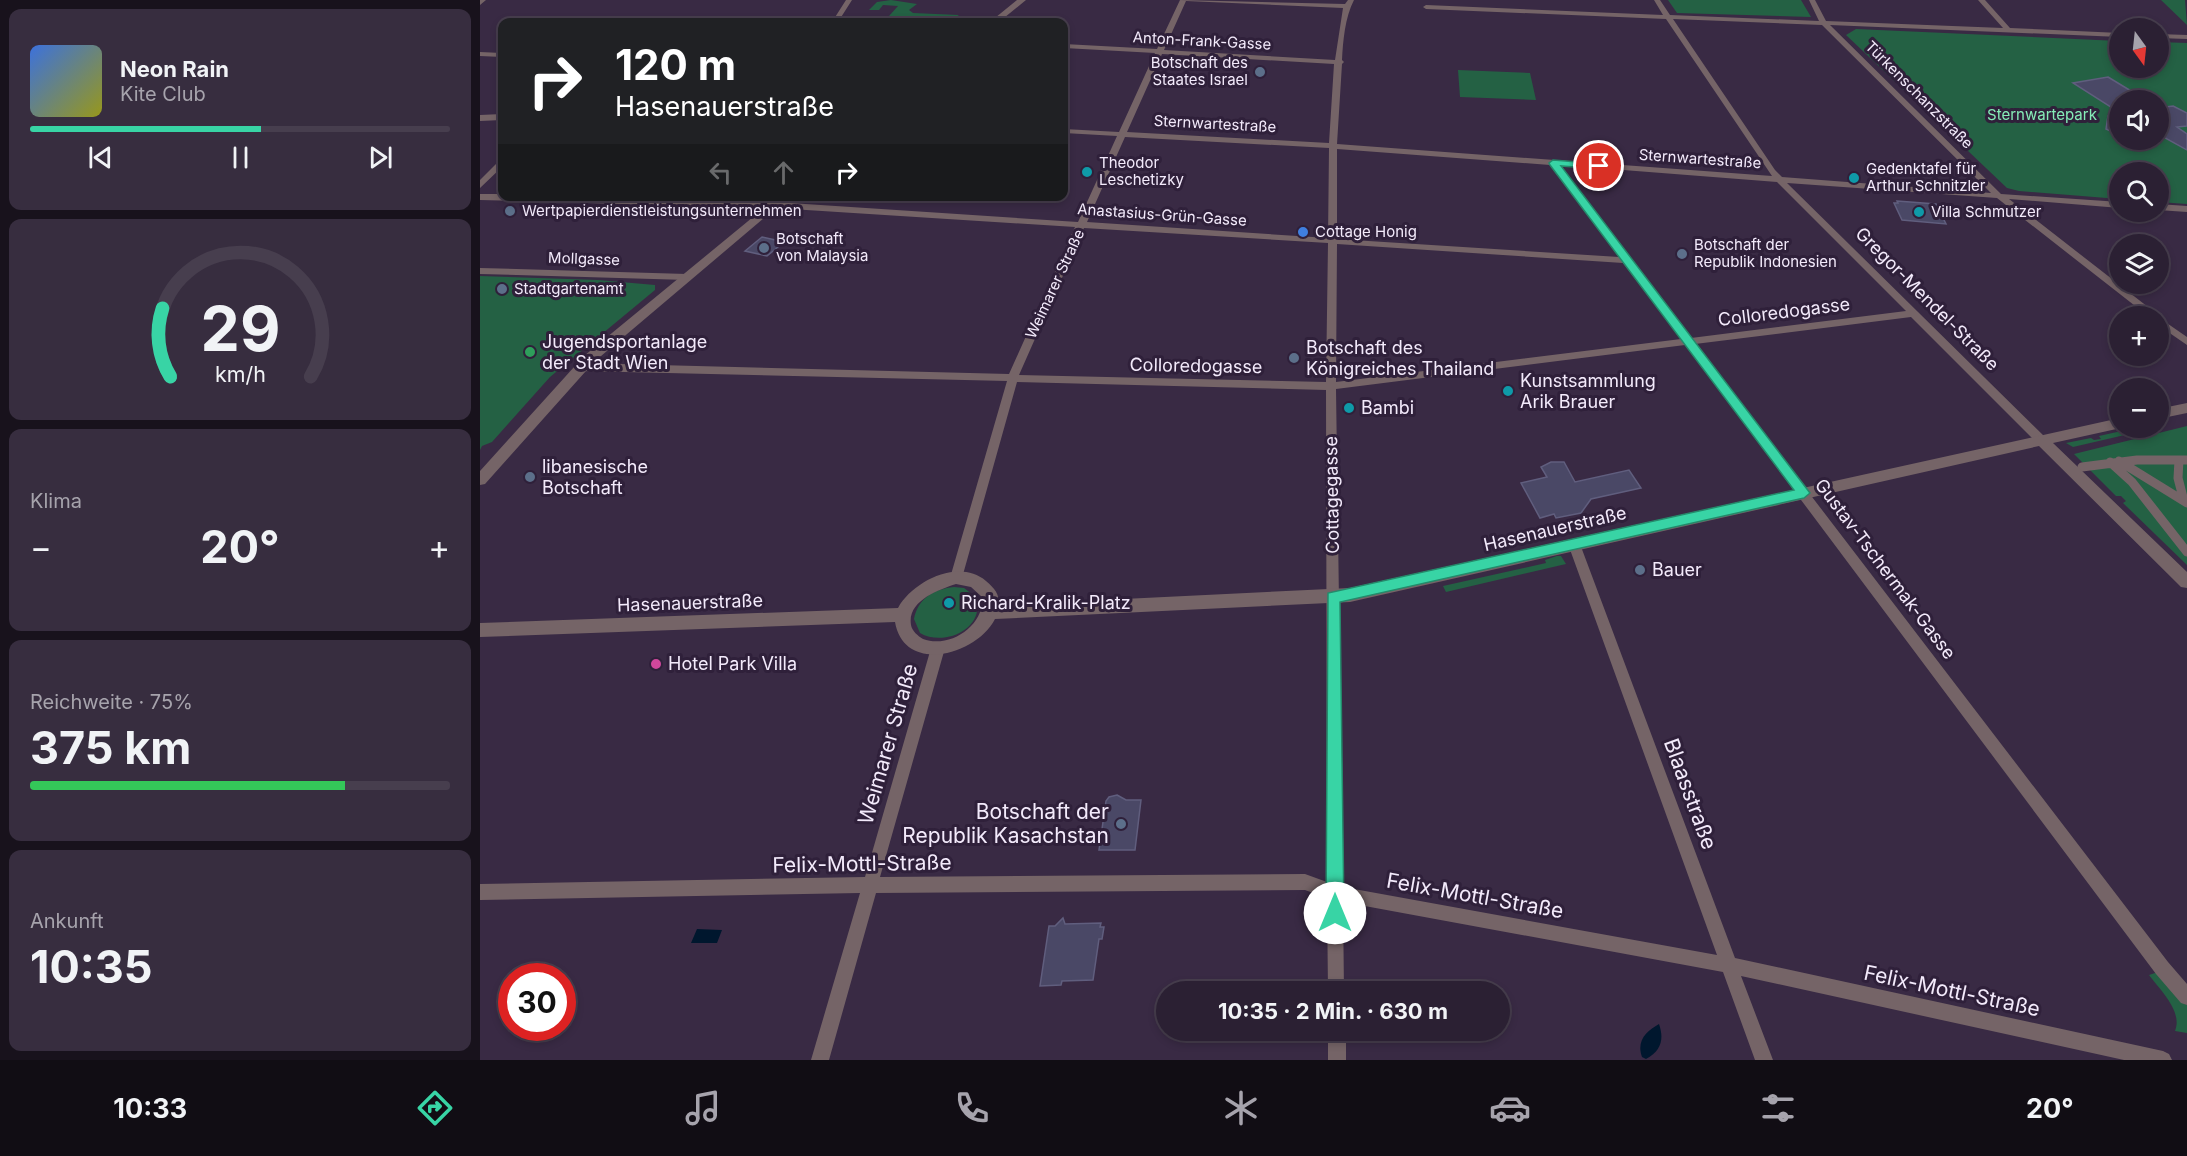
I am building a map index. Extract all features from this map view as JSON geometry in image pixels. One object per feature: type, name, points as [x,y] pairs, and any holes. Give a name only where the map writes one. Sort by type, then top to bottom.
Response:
[{"type":"street","points":[[838,18],[849,0]]},
{"type":"street","points":[[999,18],[1022,0]]},
{"type":"street","name":"Weimarer Straße","points":[[956,578],[1014,378],[1184,0]]},
{"type":"street","points":[[1188,0],[1349,3]]},
{"type":"street","points":[[1500,0],[1504,10]]},
{"type":"street","name":"Gregor-Mendel-Straße","points":[[1658,0],[1772,172],[2187,582]]},
{"type":"street","name":"Türkenschanzstraße","points":[[1812,0],[1824,22],[2000,196],[2141,306]]},
{"type":"street","points":[[1981,0],[2007,29]]},
{"type":"street","name":"Cottagegasse","points":[[1336,981],[1331,386],[1334,146],[1339,47],[1349,3]]},
{"type":"street","points":[[1426,6],[2109,34]]},
{"type":"street","points":[[2169,36],[2187,37]]},
{"type":"street","name":"Anton-Frank-Gasse","points":[[1068,46],[1340,62]]},
{"type":"street","points":[[480,54],[498,56]]},
{"type":"street","points":[[480,118],[498,117]]},
{"type":"street","name":"Sternwartestraße","points":[[1068,131],[1334,146],[2109,204]]},
{"type":"street","name":"Gustav-Tschermak-Gasse","points":[[1553,163],[2187,997]]},
{"type":"street","points":[[480,185],[498,167]]},
{"type":"street","name":"Anastasius-Grün-Gasse","points":[[480,197],[498,197]]},
{"type":"street","name":"Anastasius-Grün-Gasse","points":[[715,201],[1626,260]]},
{"type":"street","points":[[480,480],[582,367],[779,201]]},
{"type":"street","points":[[2169,208],[2187,209]]},
{"type":"street","name":"Mollgasse","points":[[480,271],[687,277]]},
{"type":"street","name":"Colloredogasse","points":[[582,367],[1331,386],[1914,313]]},
{"type":"street","points":[[2169,328],[2187,342]]},
{"type":"street","points":[[2169,412],[2187,408]]},
{"type":"street","name":"Hasenauerstraße","points":[[992,612],[1333,598],[2109,425]]},
{"type":"street","points":[[2082,467],[2114,462],[2183,460],[2178,478],[2186,502]]},
{"type":"street","points":[[2114,462],[2186,502]]},
{"type":"street","points":[[2114,462],[2143,496],[2165,528],[2187,552]]},
{"type":"street","name":"Blaasstraße","points":[[1574,544],[1764,1060]]},
{"type":"street","points":[[956,578],[975,581],[984,587],[990,594],[992,612],[974,635],[938,648],[920,645],[909,638],[903,628],[902,615],[908,602],[919,592],[956,578]]},
{"type":"street","name":"Hasenauerstraße","points":[[480,630],[902,615]]},
{"type":"street","name":"Weimarer Straße","points":[[819,1060],[938,648]]},
{"type":"street","name":"Felix-Mottl-Straße","points":[[480,892],[869,885],[1305,882],[1335,893],[1729,965],[2163,1060]]},
{"type":"street","points":[[1337,1041],[1337,1060]]},
{"type":"green space","points":[[891,0],[917,4],[909,10],[913,13],[959,15],[955,18],[892,18],[889,16],[898,6],[883,5],[879,10],[869,10],[877,2]]},
{"type":"green space","points":[[1668,0],[1801,0],[1811,17],[1677,13]]},
{"type":"green space","points":[[2161,0],[2185,0],[2187,25]]},
{"type":"green space","name":"Sternwartepark","points":[[1856,29],[2109,41],[2109,78],[2169,78],[2169,42],[2187,43],[2187,204],[2169,203],[2169,162],[2109,162],[2109,198],[2007,188],[1846,35]]},
{"type":"green space","points":[[1458,70],[1530,73],[1536,100],[1460,97]]},
{"type":"green space","name":"Jugendsportanlage der Stadt Wien","points":[[480,276],[598,280],[655,285],[655,290],[550,377],[492,442],[482,446],[480,450]]},
{"type":"green space","points":[[2187,426],[2187,565],[2123,503],[2126,501],[2121,496],[2116,496],[2074,454],[2139,438],[2169,438],[2169,430]]},
{"type":"green space","points":[[2109,434],[2109,438],[2112,438],[2073,447],[2066,443],[2091,438],[2101,439],[2099,436]]},
{"type":"green space","points":[[1561,556],[1566,564],[1446,592],[1443,586],[1546,563],[1545,560]]},
{"type":"green space","points":[[954,587],[964,588],[976,597],[975,618],[961,632],[951,636],[940,638],[920,633],[914,619],[919,605],[934,592]]},
{"type":"green space","points":[[2158,972],[2187,1005],[2187,1033],[2175,1031],[2177,1023],[2173,1008],[2149,975]]},
{"type":"water","points":[[697,929],[722,930],[717,943],[691,943]]},
{"type":"water","points":[[1659,1024],[1660,1044],[1655,1052],[1646,1059],[1642,1057],[1640,1046],[1647,1033]]},
{"type":"building","points":[[2108,77],[2129,90],[2109,90],[2109,106],[2073,83]]},
{"type":"building","points":[[2173,106],[2187,113],[2187,126],[2177,127],[2187,134],[2187,150],[2169,140],[2169,107]]},
{"type":"building","points":[[2109,116],[2109,130],[2106,129]]},
{"type":"building","name":"Villa Schmutzer","points":[[1897,201],[1936,204],[1946,224],[1902,220],[1894,203],[1898,203]]},
{"type":"building","name":"Botschaft von Malaysia","points":[[762,237],[784,242],[767,256],[745,251]]},
{"type":"building","points":[[1551,462],[1564,462],[1575,482],[1629,470],[1641,488],[1591,499],[1581,513],[1556,518],[1554,514],[1540,518],[1521,483],[1547,477],[1541,467]]},
{"type":"building","name":"Botschaft der Republik Kasachstan","points":[[1117,795],[1126,800],[1141,800],[1135,850],[1099,850],[1106,801],[1109,797]]},
{"type":"building","points":[[1063,918],[1065,924],[1101,923],[1100,927],[1104,927],[1102,939],[1099,939],[1093,980],[1062,981],[1061,985],[1040,986],[1049,926],[1055,926]]},
{"type":"place","name":"Botschaft des Staates Israel","points":[[1260,72]]},
{"type":"place","name":"Theodor Leschetizky","points":[[1087,172]]},
{"type":"place","name":"Gedenktafel für Arthur Schnitzler","points":[[1854,178]]},
{"type":"place","name":"Wertpapierdienstleistungsunternehmen","points":[[510,211]]},
{"type":"place","name":"Villa Schmutzer","points":[[1919,212]]},
{"type":"place","name":"Cottage Honig","points":[[1303,232]]},
{"type":"place","name":"Botschaft von Malaysia","points":[[764,248]]},
{"type":"place","name":"Botschaft der Republik Indonesien","points":[[1682,254]]},
{"type":"place","name":"Stadtgartenamt","points":[[502,289]]},
{"type":"place","name":"Jugendsportanlage der Stadt Wien","points":[[530,352]]},
{"type":"place","name":"Botschaft des Königreiches Thailand","points":[[1294,358]]},
{"type":"place","name":"Kunstsammlung Arik Brauer","points":[[1508,391]]},
{"type":"place","name":"Bambi","points":[[1349,408]]},
{"type":"place","name":"libanesische Botschaft","points":[[530,477]]},
{"type":"place","name":"Bauer","points":[[1640,570]]},
{"type":"place","name":"Richard-Kralik-Platz","points":[[949,603]]},
{"type":"place","name":"Hotel Park Villa","points":[[656,664]]},
{"type":"place","name":"Botschaft der Republik Kasachstan","points":[[1121,824]]},
{"type":"route","points":[[1335,913],[1333,598],[1804,493],[1553,163],[1599,166]]}]
